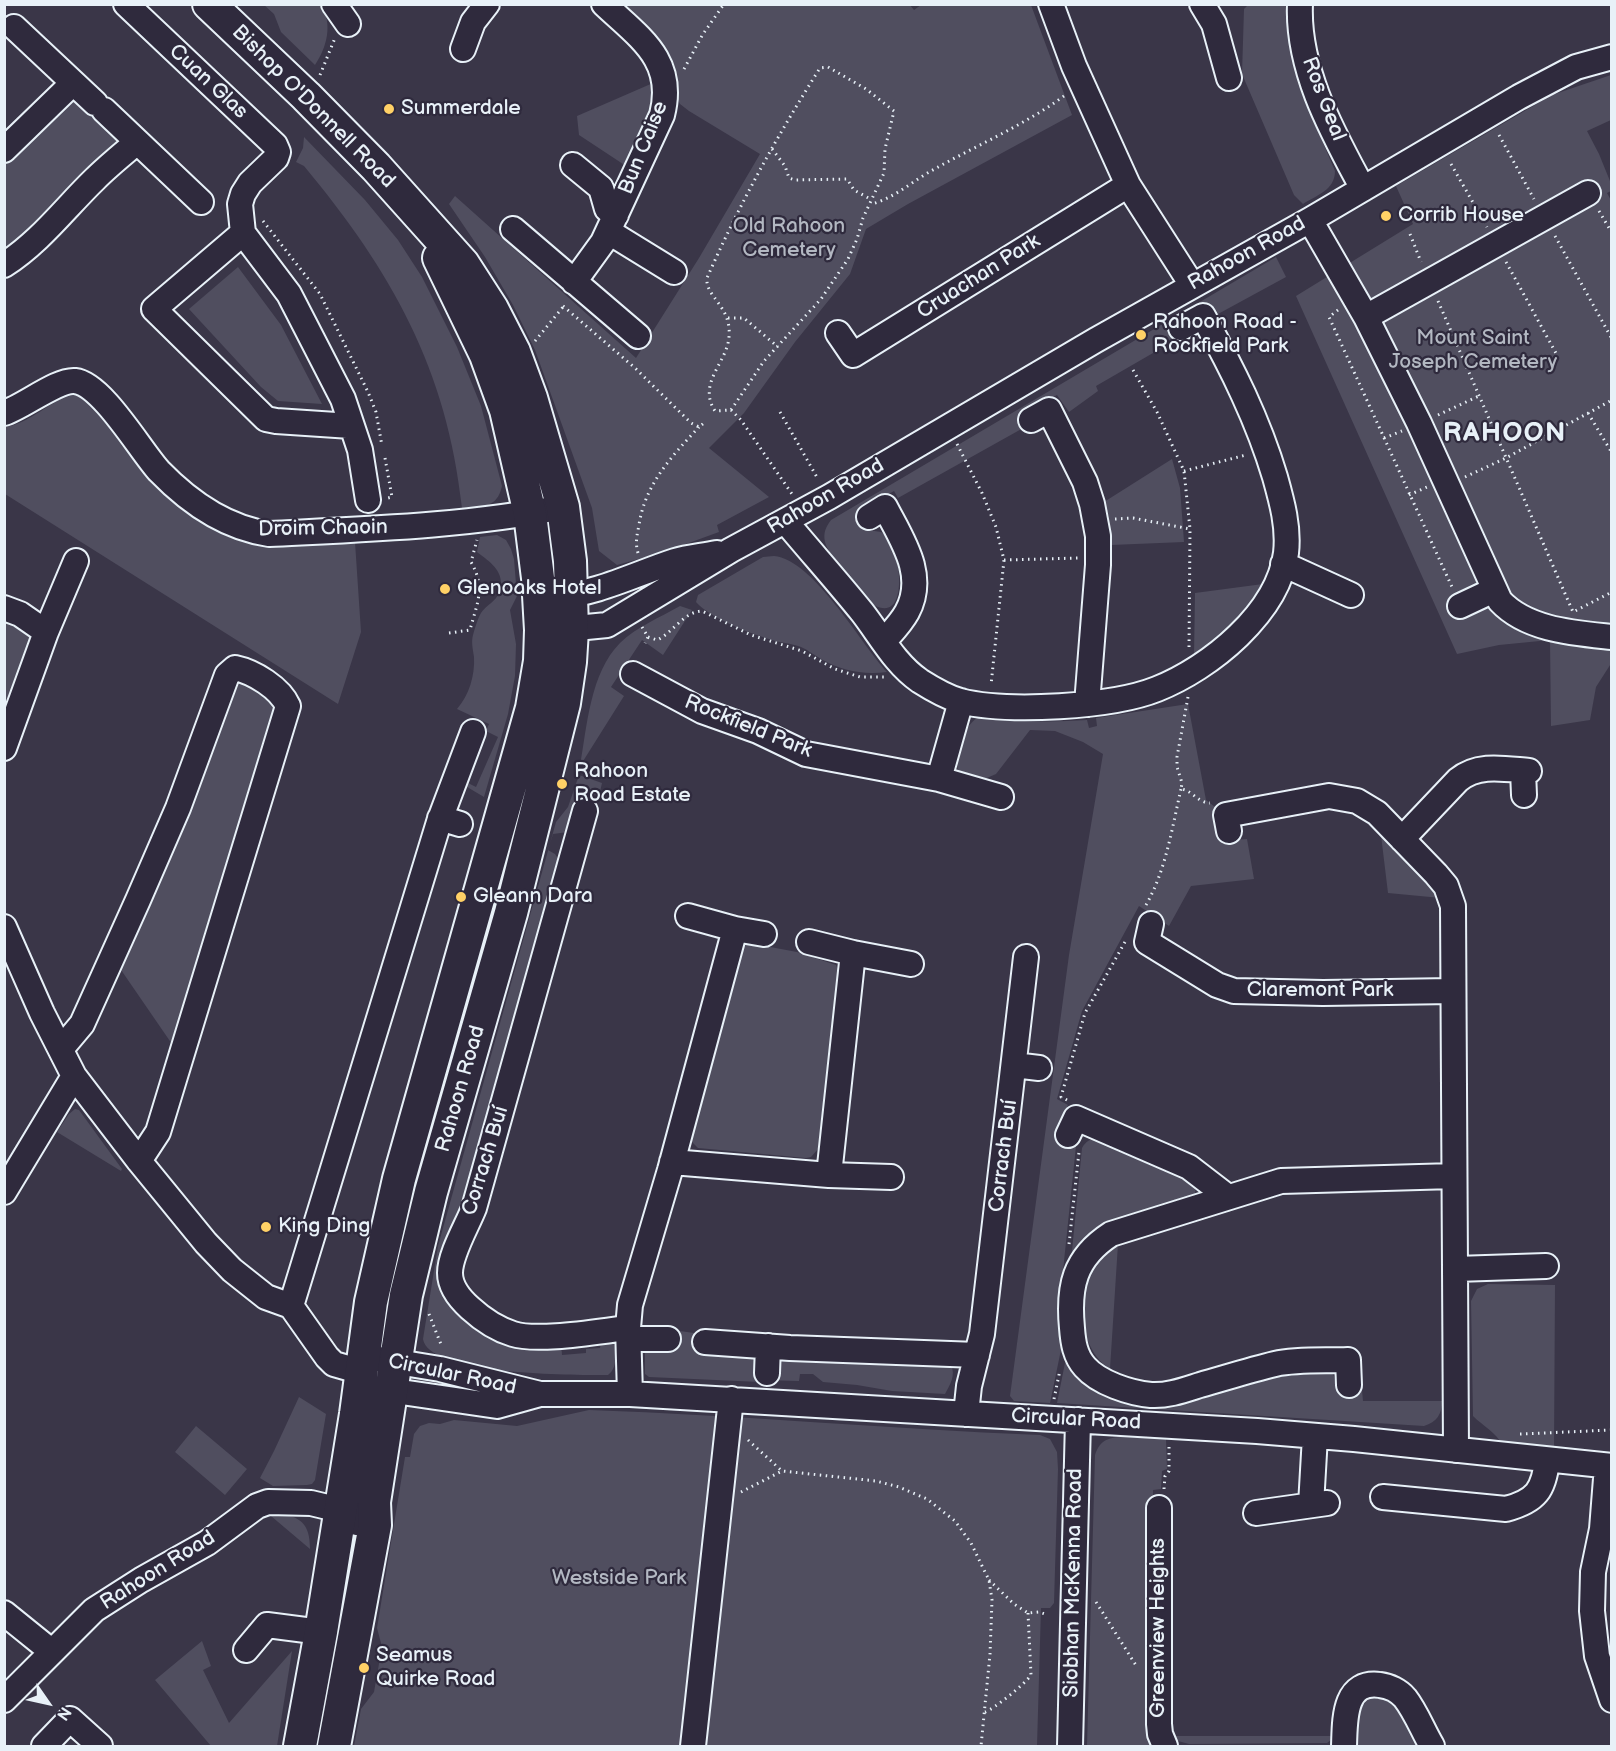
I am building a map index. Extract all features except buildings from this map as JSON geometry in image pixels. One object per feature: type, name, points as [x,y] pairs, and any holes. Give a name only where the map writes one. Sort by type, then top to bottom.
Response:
[{"type":"main road","name":"Bishop O'Donnell Road","points":[[209,4],[330,120],[383,175],[462,264],[492,309],[514,352],[531,398],[563,507],[572,596],[572,630]]},
{"type":"main road","name":"Bishop O'Donnell Road","points":[[415,212],[486,355],[506,410],[530,514],[542,630]]},
{"type":"main road","name":"Rahoon Road","points":[[340,1510],[371,1302],[399,1179],[532,708],[540,661],[542,630]]},
{"type":"main road","name":"Rahoon Road","points":[[374,1502],[406,1295],[431,1192],[545,784],[566,695],[572,630]]},
{"type":"main road","points":[[334,1746],[375,1525],[374,1502]]},
{"type":"main road","points":[[300,1746],[340,1510]]},
{"type":"street","name":"Cuan Glas","points":[[126,4],[275,145],[278,152],[273,164],[250,183],[243,194],[240,204],[243,233]]},
{"type":"street","points":[[463,49],[473,22],[487,4]]},
{"type":"street","name":"Bun Caise","points":[[574,282],[595,254],[615,218],[662,115],[666,99],[666,86],[660,64],[636,34],[604,4]]},
{"type":"street","points":[[1052,4],[1082,84],[1128,185],[1192,285]]},
{"type":"street","points":[[1202,4],[1214,24],[1229,78]]},
{"type":"street","name":"Ros Geal","points":[[1299,4],[1303,41],[1315,86],[1332,129],[1363,189]]},
{"type":"street","points":[[14,27],[201,202]]},
{"type":"street","name":"Rahoon Road","points":[[542,630],[572,630],[607,625],[731,550],[786,522],[1554,77],[1576,67],[1611,57]]},
{"type":"street","points":[[4,150],[74,82]]},
{"type":"street","points":[[4,265],[55,223],[95,179],[136,142]]},
{"type":"street","points":[[573,165],[601,188],[607,209],[615,218],[674,273]]},
{"type":"street","name":"Cruachan Park","points":[[838,333],[853,355],[1128,185]]},
{"type":"street","points":[[1361,308],[1430,281],[1588,193]]},
{"type":"street","points":[[1310,220],[1361,308],[1447,485],[1500,601],[1519,617],[1550,628],[1611,637]]},
{"type":"street","points":[[513,229],[638,336]]},
{"type":"street","points":[[351,426],[276,421],[266,418],[154,309],[243,233],[289,294],[343,399],[360,450],[368,500]]},
{"type":"street","points":[[786,522],[860,609],[903,667],[920,681],[960,701],[1010,707],[1087,704],[1145,693],[1183,677],[1212,659],[1249,625],[1268,599],[1286,553],[1285,516],[1267,450],[1239,383],[1203,316],[1181,328]]},
{"type":"street","name":"Droim Chaoin","points":[[4,414],[57,385],[75,381],[95,390],[152,463],[167,478],[213,514],[239,528],[254,532],[269,534],[382,530],[504,518],[563,507]]},
{"type":"street","points":[[1040,415],[1080,472],[1096,520],[1098,557],[1087,704]]},
{"type":"street","points":[[877,512],[910,557],[915,584],[908,610],[884,641]]},
{"type":"street","name":"Rahoon Road","points":[[540,598],[572,596],[617,583],[677,560],[731,550]]},
{"type":"street","points":[[4,748],[46,632],[76,561]]},
{"type":"street","points":[[1283,564],[1351,595]]},
{"type":"street","points":[[1460,606],[1494,590]]},
{"type":"street","points":[[4,608],[20,614],[46,632]]},
{"type":"street","points":[[61,1049],[82,1024],[138,900],[178,808],[227,675],[235,668],[249,672],[284,696],[288,705],[158,1132],[139,1161]]},
{"type":"street","name":"Rockfield Park","points":[[633,674],[702,711],[758,731],[806,754],[939,779],[1001,797]]},
{"type":"street","points":[[939,779],[960,701]]},
{"type":"street","points":[[291,1306],[450,821],[473,732]]},
{"type":"street","points":[[1402,839],[1468,772],[1490,769],[1526,771],[1524,795]]},
{"type":"street","points":[[1228,823],[1329,796],[1357,801],[1369,807],[1446,885],[1452,906],[1456,1450]]},
{"type":"street","name":"Corrach Buí","points":[[585,811],[566,845],[474,1208],[452,1262],[450,1274],[457,1293],[467,1305],[494,1325],[514,1335],[534,1337],[628,1333],[668,1339]]},
{"type":"street","points":[[688,916],[735,929],[764,934]]},
{"type":"street","points":[[4,927],[42,1013],[74,1076],[139,1161],[199,1235],[232,1270],[266,1297],[291,1306],[334,1364],[362,1372]]},
{"type":"street","name":"Claremont Park","points":[[1142,928],[1217,985],[1234,991],[1323,993],[1452,991]]},
{"type":"street","points":[[630,1394],[628,1333],[630,1305],[672,1162],[735,929]]},
{"type":"street","points":[[809,942],[911,964]]},
{"type":"street","points":[[829,1175],[853,953]]},
{"type":"street","name":"Corrach Buí","points":[[966,1414],[969,1386],[982,1334],[1026,957]]},
{"type":"street","points":[[1014,1065],[1039,1068]]},
{"type":"street","points":[[4,1192],[74,1076]]},
{"type":"street","points":[[1071,1118],[1100,1128],[1189,1167],[1228,1197]]},
{"type":"street","points":[[672,1162],[829,1175],[891,1177]]},
{"type":"street","points":[[1349,1385],[1348,1360],[1289,1362],[1179,1392],[1159,1395],[1142,1394],[1110,1384],[1095,1376],[1083,1365],[1074,1345],[1071,1299],[1075,1276],[1090,1250],[1102,1239],[1120,1230],[1281,1181],[1454,1176]]},
{"type":"street","points":[[1456,1269],[1546,1266]]},
{"type":"street","points":[[705,1342],[768,1347],[977,1355]]},
{"type":"street","points":[[767,1373],[768,1347]]},
{"type":"street","name":"Circular Road","points":[[362,1372],[394,1377],[497,1406],[540,1394],[630,1394],[731,1399],[1315,1436],[1609,1466]]},
{"type":"street","points":[[693,1746],[731,1399]]},
{"type":"street","name":"Siobhan McKenna Road","points":[[1070,1746],[1078,1420]]},
{"type":"street","points":[[1256,1513],[1319,1504],[1315,1436]]},
{"type":"street","points":[[1383,1497],[1506,1509],[1521,1505],[1538,1492],[1543,1485],[1547,1460]]},
{"type":"street","points":[[1609,1466],[1605,1544],[1593,1572],[1593,1627],[1596,1656],[1611,1700]]},
{"type":"street","name":"Rahoon Road","points":[[4,1700],[94,1610],[141,1580],[207,1543],[257,1506],[268,1502],[311,1503],[340,1510],[356,1523],[362,1522],[365,1512],[374,1502]]},
{"type":"street","name":"Greenview Heights","points":[[1159,1508],[1159,1724],[1165,1746]]},
{"type":"street","points":[[4,1613],[51,1651]]},
{"type":"street","points":[[246,1650],[267,1625],[321,1632]]},
{"type":"street","points":[[1344,1746],[1348,1702],[1356,1691],[1365,1685],[1384,1685],[1405,1697],[1432,1746]]},
{"type":"street","points":[[44,1746],[70,1719],[100,1746]]},
{"type":"path","points":[[683,73],[686,63],[703,34],[724,4]]},
{"type":"path","points":[[320,75],[337,33],[341,14]]},
{"type":"path","points":[[828,67],[866,89],[894,111],[885,149],[884,173],[874,201],[863,218],[857,239],[838,274],[806,318],[764,361],[743,395],[730,410],[715,411],[709,397],[709,386],[727,347],[729,331],[728,318],[721,304],[708,289],[707,278],[743,199],[782,129],[820,68],[828,67]]},
{"type":"path","points":[[772,149],[785,166],[789,178],[795,180],[846,179],[854,190],[874,201],[887,199],[1042,110],[1082,84]]},
{"type":"path","points":[[1588,193],[1611,233]]},
{"type":"path","points":[[1410,234],[1572,612],[1611,592]]},
{"type":"path","points":[[532,343],[539,339],[569,299],[574,282]]},
{"type":"path","points":[[563,306],[635,368],[691,423],[699,427]]},
{"type":"path","points":[[1361,308],[1329,317],[1460,606]]},
{"type":"path","points":[[728,318],[744,318],[778,347]]},
{"type":"path","points":[[1071,1118],[1061,1097],[1085,1013],[1125,943],[1142,928],[1168,847],[1181,789],[1177,757],[1188,697],[1183,677],[1189,659],[1190,529],[1184,471],[1157,412],[1133,369]]},
{"type":"path","points":[[1447,485],[1506,458],[1611,400]]},
{"type":"path","points":[[730,410],[741,420],[793,496]]},
{"type":"path","points":[[780,412],[819,481]]},
{"type":"path","points":[[1588,413],[1611,453]]},
{"type":"path","points":[[639,559],[636,545],[640,519],[652,485],[666,463],[704,423]]},
{"type":"path","points":[[956,442],[986,501],[996,527],[1004,560],[994,671],[987,704]]},
{"type":"path","points":[[1184,471],[1267,450]]},
{"type":"path","points":[[1096,520],[1133,518],[1190,529]]},
{"type":"path","points":[[449,633],[470,630],[481,592],[478,573],[471,562],[478,532]]},
{"type":"path","points":[[1004,560],[1098,557]]},
{"type":"path","points":[[641,626],[648,637],[657,640],[695,612],[702,611],[751,635],[802,651],[827,666],[845,673],[873,678],[892,674]]},
{"type":"path","points":[[645,643],[648,637]]},
{"type":"path","points":[[1181,789],[1187,790],[1207,804],[1224,801],[1228,823]]},
{"type":"path","points":[[1068,1255],[1079,1149],[1086,1137],[1097,1136],[1100,1128]]},
{"type":"path","points":[[427,1311],[437,1339],[447,1352]]},
{"type":"path","points":[[1053,1405],[1061,1366]]},
{"type":"path","points":[[1159,1508],[1165,1476],[1169,1471],[1171,1426]]},
{"type":"path","points":[[1518,1434],[1611,1430]]},
{"type":"path","points":[[746,1437],[761,1454],[782,1471]]},
{"type":"path","points":[[718,1514],[726,1502],[782,1471],[888,1483],[927,1499],[956,1521],[971,1543],[989,1580],[992,1600],[981,1746]]},
{"type":"path","points":[[989,1580],[1014,1604],[1028,1613],[1046,1614]]},
{"type":"path","points":[[1074,1587],[1094,1600],[1149,1685],[1159,1693]]},
{"type":"path","points":[[985,1712],[993,1710],[1031,1675],[1028,1613]]},
{"type":"green space","name":"Old Rahoon Cemetery","points":[[909,4],[914,10],[921,5],[1031,5],[1072,115],[866,229],[850,274],[795,342],[744,413],[709,448],[769,497],[717,525],[719,532],[664,552],[617,565],[599,551],[592,508],[535,350],[513,305],[485,257],[449,204],[455,196],[636,358],[699,258],[760,154],[680,104],[673,90],[615,5]]},
{"type":"green space","points":[[264,5],[321,5],[328,28],[323,51],[315,65],[281,32],[274,14]]},
{"type":"green space","points":[[1248,5],[1285,5],[1294,58],[1309,110],[1335,171],[1329,187],[1303,204],[1294,195],[1242,74],[1244,9]]},
{"type":"green space","name":"Mount Saint Joseph Cemetery","points":[[1611,75],[1611,120],[1587,131],[1612,186],[1611,191],[1607,193],[1612,202],[1612,662],[1596,687],[1590,720],[1551,726],[1550,640],[1499,645],[1457,654],[1296,296],[1413,224],[1396,186],[1552,95]]},
{"type":"green space","points":[[653,83],[649,115],[626,166],[579,135],[577,116]]},
{"type":"green space","points":[[76,100],[84,104],[116,137],[116,147],[5,256],[4,159],[68,101]]},
{"type":"green space","points":[[304,137],[365,200],[398,240],[422,277],[457,347],[481,406],[502,486],[500,493],[492,503],[462,508],[455,458],[429,367],[389,284],[364,245],[304,166],[296,162],[303,148]]},
{"type":"green space","points":[[1276,257],[1286,277],[1218,314],[1214,307],[1208,306],[1179,338],[1096,386],[1098,391],[1069,412],[1057,395],[1019,415],[1025,427],[898,498],[894,491],[860,511],[871,531],[884,534],[895,554],[899,582],[898,595],[893,604],[886,608],[874,605],[846,575],[833,557],[824,538],[825,530],[831,520]]},
{"type":"green space","points":[[238,267],[281,325],[322,404],[278,401],[261,387],[189,309]]},
{"type":"green space","points":[[76,393],[86,398],[143,470],[171,497],[202,522],[229,537],[259,546],[355,542],[361,632],[338,704],[5,494],[4,427],[32,417],[58,400]]},
{"type":"green space","points":[[1172,459],[1180,488],[1184,542],[1111,545],[1109,517],[1104,502]]},
{"type":"green space","points":[[497,535],[506,540],[514,559],[517,596],[510,610],[516,644],[515,676],[508,714],[484,797],[462,784],[462,780],[476,787],[498,737],[486,731],[489,724],[457,709],[465,698],[472,678],[474,657],[472,638],[478,620],[481,613],[497,597],[501,583],[496,569],[477,552],[480,537]]},
{"type":"green space","points":[[774,556],[789,561],[804,571],[820,587],[887,672],[870,673],[837,667],[801,647],[773,640],[730,624],[710,614],[696,602],[698,595],[763,557]]},
{"type":"green space","points":[[1263,584],[1242,615],[1194,655],[1195,593]]},
{"type":"green space","points":[[680,606],[692,610],[663,655],[642,640],[611,687],[624,696],[580,766],[591,701],[602,669],[610,655],[633,632]]},
{"type":"green space","points":[[5,619],[22,626],[33,640],[5,728]]},
{"type":"green space","points":[[241,679],[277,704],[174,1047],[119,967],[236,683]]},
{"type":"green space","points":[[1188,704],[1206,800],[1215,807],[1222,841],[1247,839],[1254,879],[1191,886],[1169,926],[1139,906],[1082,1011],[1057,1099],[1068,1105],[1055,1135],[1076,1146],[1061,1290],[1063,1340],[1050,1403],[1014,1401],[1010,1396],[1069,955],[1103,754],[1083,742],[1055,731],[1030,730],[996,774],[982,780],[965,775],[958,770],[959,748],[965,732],[980,717],[999,716],[1038,721],[1087,720],[1089,728],[1097,726],[1096,718]]},
{"type":"green space","points":[[579,775],[602,783],[599,796],[582,792],[568,832],[553,834],[550,844],[556,822],[568,807]]},
{"type":"green space","points":[[1380,827],[1441,898],[1388,893]]},
{"type":"green space","points":[[548,850],[555,854],[560,862],[454,1300],[561,1342],[562,1355],[586,1353],[586,1349],[600,1348],[601,1342],[612,1339],[616,1358],[614,1368],[608,1375],[566,1375],[476,1367],[450,1360],[431,1351],[423,1339],[438,1246]]},
{"type":"green space","points":[[749,943],[797,952],[836,965],[838,970],[818,1149],[811,1157],[698,1148],[689,1139],[743,947]]},
{"type":"green space","points":[[75,1109],[79,1110],[122,1169],[121,1171],[57,1132]]},
{"type":"green space","points":[[1098,1138],[1196,1181],[1195,1196],[1125,1221],[1069,1282],[1082,1148],[1088,1141]]},
{"type":"green space","points":[[1118,1244],[1110,1369],[1097,1357],[1088,1341],[1083,1305],[1086,1286],[1093,1269],[1104,1254]]},
{"type":"green space","points":[[1488,1284],[1555,1285],[1554,1451],[1502,1445],[1493,1433],[1473,1416],[1471,1301],[1477,1289]]},
{"type":"green space","points":[[680,1331],[694,1333],[694,1344],[776,1358],[951,1365],[953,1376],[945,1394],[892,1391],[823,1382],[813,1374],[800,1374],[799,1381],[761,1380],[760,1382],[649,1377],[645,1374],[645,1350],[678,1343]]},
{"type":"green space","points":[[1068,1348],[1105,1389],[1276,1372],[1329,1370],[1334,1376],[1336,1390],[1362,1390],[1363,1401],[1442,1401],[1442,1406],[1435,1420],[1424,1426],[1057,1403]]},
{"type":"green space","points":[[299,1397],[326,1414],[315,1480],[312,1484],[307,1485],[273,1486],[260,1478]]},
{"type":"green space","name":"Westside Park","points":[[589,1410],[1040,1435],[1050,1439],[1057,1452],[1058,1469],[1054,1603],[1050,1608],[1041,1608],[1037,1746],[354,1746],[361,1709],[374,1692],[382,1647],[377,1628],[405,1457],[410,1457],[414,1434],[420,1426],[429,1423],[440,1424],[454,1420],[517,1426]]},
{"type":"green space","points":[[196,1426],[247,1469],[225,1495],[175,1452]]},
{"type":"green space","points":[[1125,1437],[1166,1439],[1167,1469],[1162,1471],[1161,1489],[1153,1490],[1151,1734],[1155,1746],[1087,1746],[1095,1455],[1100,1445],[1106,1440]]},
{"type":"green space","points":[[285,1515],[297,1519],[305,1526],[310,1549],[271,1516]]},
{"type":"green space","points":[[202,1641],[211,1666],[203,1670],[229,1723],[292,1651],[277,1746],[211,1746],[155,1680]]},
{"type":"green space","points":[[1391,1693],[1424,1746],[1354,1746],[1354,1717],[1365,1696]]},
{"type":"green space","points":[[1173,1736],[1331,1736],[1331,1740],[1327,1743],[1189,1744],[1178,1741]]},
{"type":"place","name":"Summerdale","points":[[389,109]]},
{"type":"place","name":"Corrib House","points":[[1386,216]]},
{"type":"place","name":"Rahoon Road - Rockfield Park","points":[[1141,335]]},
{"type":"place","name":"Glenoaks Hotel","points":[[445,589]]},
{"type":"place","name":"Rahoon Road Estate","points":[[562,784]]},
{"type":"place","name":"Gleann Dara","points":[[461,897]]},
{"type":"place","name":"King Ding","points":[[266,1227]]},
{"type":"place","name":"Seamus Quirke Road","points":[[364,1668]]},
{"type":"district","name":"RAHOON","points":[[1505,434]]}]
